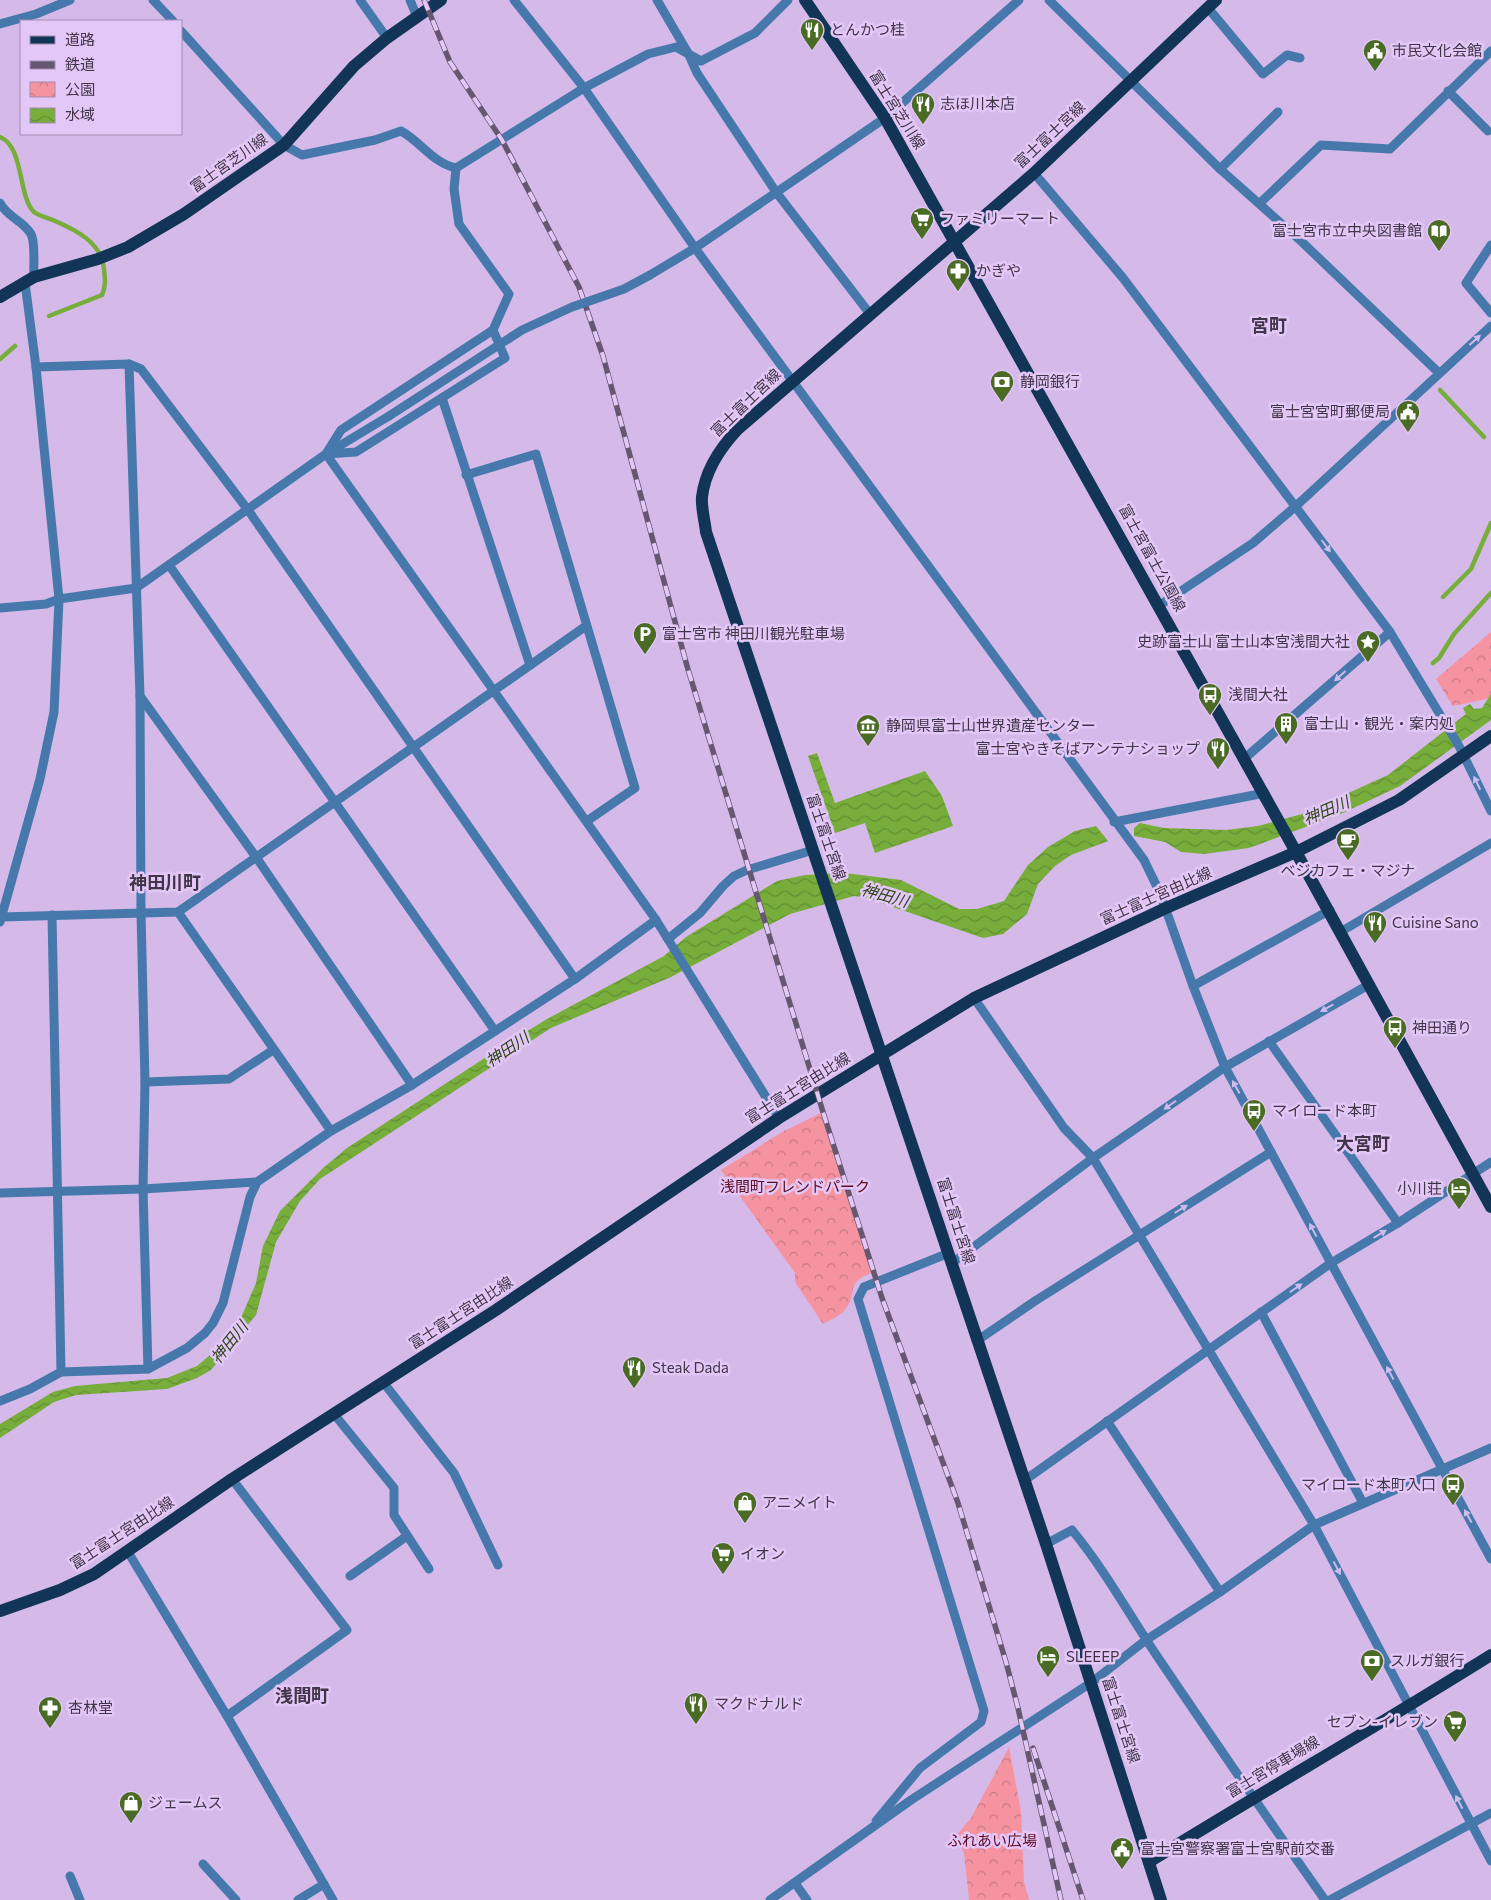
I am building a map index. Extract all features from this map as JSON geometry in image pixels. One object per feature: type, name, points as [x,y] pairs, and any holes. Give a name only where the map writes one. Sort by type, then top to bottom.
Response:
[{"type":"main road","name":"富士宮芝川線","points":[[0,298],[29,280],[128,247],[184,214],[284,145],[354,66],[387,38],[441,0]]},
{"type":"main road","name":"富士宮芝川線","points":[[805,0],[885,118],[955,242]]},
{"type":"main road","name":"富士富士宮線","points":[[1161,1900],[1092,1682],[1025,1480],[834,906],[813,850],[706,532],[702,497],[712,466],[723,445],[791,380],[1034,173],[1212,4]]},
{"type":"main road","name":"富士宮富士公園線","points":[[955,242],[1278,815],[1296,852]]},
{"type":"main road","points":[[1491,736],[1462,750],[1400,800],[1296,852],[1342,931],[1491,1207]]},
{"type":"main road","name":"富士富士宮由比線","points":[[0,1611],[60,1590],[94,1574],[232,1479],[496,1310],[779,1118],[974,998],[1166,908],[1296,852]]},
{"type":"main road","name":"富士宮停車場線","points":[[1149,1862],[1252,1798],[1410,1706],[1491,1655]]},
{"type":"street","points":[[0,24],[36,14],[70,0]]},
{"type":"street","points":[[153,0],[172,20]]},
{"type":"street","points":[[360,0],[387,38]]},
{"type":"street","points":[[410,0],[417,17]]},
{"type":"street","points":[[514,0],[584,88],[694,248],[1114,822],[1144,860],[1166,908],[1193,986],[1225,1067],[1491,1559]]},
{"type":"street","points":[[657,0],[688,53],[697,73],[776,192],[870,314]]},
{"type":"street","points":[[182,32],[284,145],[302,155],[375,140],[401,131],[411,136],[442,165],[456,168],[584,88],[648,54],[676,47],[700,62],[733,47],[755,33],[788,0]]},
{"type":"street","points":[[0,608],[46,604],[59,599],[136,588],[326,454],[389,416],[522,330],[572,307],[624,290],[694,248],[885,118],[1019,0]]},
{"type":"street","points":[[1049,0],[1220,169],[1260,203],[1439,373]]},
{"type":"street","points":[[1212,4],[1263,74],[1286,55],[1300,58]]},
{"type":"street","points":[[1260,203],[1321,145],[1390,149],[1491,51]]},
{"type":"street","points":[[1448,91],[1488,131]]},
{"type":"street","points":[[1220,169],[1278,112]]},
{"type":"street","points":[[326,454],[341,430],[494,330],[509,294],[459,224],[454,189],[456,168]]},
{"type":"street","points":[[1034,173],[1123,278],[1390,632],[1462,750],[1491,811]]},
{"type":"street","points":[[0,203],[3,209],[27,228],[32,236],[29,280],[59,599],[54,712],[40,779],[1,920],[52,915],[178,912],[586,626]]},
{"type":"street","points":[[1491,245],[1466,283],[1491,313]]},
{"type":"street","points":[[1160,605],[1253,543],[1296,506],[1491,326]]},
{"type":"street","points":[[326,454],[356,452],[505,358],[494,330]]},
{"type":"street","points":[[36,367],[129,364],[141,369],[248,510],[575,979]]},
{"type":"street","points":[[129,364],[140,696],[141,913],[146,1082],[143,1189],[148,1369]]},
{"type":"street","points":[[442,398],[530,665]]},
{"type":"street","points":[[326,454],[492,692],[587,821],[656,920],[779,1118]]},
{"type":"street","points":[[466,475],[536,454],[635,788],[587,821]]},
{"type":"street","points":[[169,565],[495,1031]]},
{"type":"street","points":[[1246,758],[1390,632]]},
{"type":"street","points":[[140,696],[256,857],[412,1085]]},
{"type":"street","points":[[1114,822],[1265,793]]},
{"type":"street","points":[[1342,931],[1491,843]]},
{"type":"street","points":[[668,939],[700,913],[734,876],[747,870],[813,850]]},
{"type":"street","points":[[1193,986],[1330,910]]},
{"type":"street","points":[[178,912],[331,1131]]},
{"type":"street","points":[[52,915],[61,1372]]},
{"type":"street","points":[[0,1401],[30,1389],[61,1372],[148,1369],[187,1348],[205,1333],[213,1323],[223,1303],[250,1197],[257,1182],[331,1131],[412,1085],[575,979],[656,920]]},
{"type":"street","points":[[868,1831],[920,1768],[982,1722],[984,1710],[858,1299],[864,1287],[951,1258],[1225,1067],[1269,1040],[1370,984]]},
{"type":"street","points":[[974,998],[1064,1128],[1093,1158],[1314,1526],[1410,1706],[1470,1824],[1491,1860]]},
{"type":"street","points":[[1269,1040],[1398,1224]]},
{"type":"street","points":[[146,1082],[229,1079],[273,1050]]},
{"type":"street","points":[[978,1340],[1271,1152]]},
{"type":"street","points":[[1025,1480],[1331,1263],[1398,1224],[1491,1162]]},
{"type":"street","points":[[0,1193],[143,1189],[257,1182]]},
{"type":"street","points":[[1261,1312],[1363,1503]]},
{"type":"street","points":[[384,1382],[454,1473],[498,1565]]},
{"type":"street","points":[[334,1414],[394,1488],[394,1515],[406,1536],[430,1569]]},
{"type":"street","points":[[1107,1421],[1220,1592]]},
{"type":"street","points":[[770,1900],[868,1831],[1092,1682],[1146,1640],[1220,1592],[1314,1526],[1491,1448]]},
{"type":"street","points":[[227,1716],[347,1630],[232,1479]]},
{"type":"street","points":[[1046,1544],[1072,1530],[1094,1556],[1146,1640],[1252,1798],[1325,1900]]},
{"type":"street","points":[[350,1576],[406,1536]]},
{"type":"street","points":[[128,1552],[227,1716],[334,1900]]},
{"type":"street","points":[[1330,1900],[1491,1813]]},
{"type":"street","points":[[203,1864],[236,1900]]},
{"type":"street","points":[[70,1876],[80,1900]]},
{"type":"street","points":[[795,1883],[807,1900]]},
{"type":"street","points":[[298,1900],[324,1884]]},
{"type":"green space","points":[[1491,632],[1491,698],[1453,706],[1436,679]]},
{"type":"green space","name":"浅間町フレンドパーク","points":[[823,1112],[874,1272],[858,1280],[853,1289],[849,1305],[844,1311],[823,1324],[795,1282],[795,1273],[721,1170],[784,1131]]},
{"type":"green space","name":"ふれあい広場","points":[[1009,1747],[1021,1811],[1024,1882],[1029,1900],[969,1900],[964,1853],[956,1836],[971,1818]]},
{"type":"water","name":"神田川","points":[[1491,694],[1491,720],[1400,786],[1343,813],[1249,848],[1204,854],[1181,852],[1165,842],[1134,836],[1134,828],[1140,823],[1164,828],[1226,830],[1258,826],[1302,814],[1388,775],[1466,714],[1463,708],[1470,704],[1474,709],[1482,708]]},
{"type":"water","points":[[817,753],[835,803],[925,771],[942,796],[953,826],[875,853],[865,823],[835,833],[808,756]]},
{"type":"water","name":"神田川","points":[[1096,826],[1108,841],[1071,855],[1055,866],[1038,884],[1027,914],[1003,934],[983,938],[867,898],[854,896],[790,914],[671,977],[551,1028],[320,1179],[300,1201],[276,1242],[256,1315],[211,1370],[197,1378],[167,1389],[76,1395],[54,1402],[0,1438],[0,1424],[53,1392],[75,1386],[167,1378],[197,1366],[222,1345],[237,1327],[256,1283],[263,1246],[280,1211],[322,1169],[347,1148],[500,1048],[547,1019],[664,956],[686,937],[777,881],[805,875],[845,873],[901,880],[959,909],[977,909],[1004,901],[1028,865],[1048,847],[1075,831]]},
{"type":"waterway","points":[[0,137],[8,142],[13,150],[25,195],[34,212],[79,233],[93,245],[102,260],[105,282],[102,295],[49,316]]},
{"type":"waterway","points":[[0,359],[15,346]]},
{"type":"waterway","points":[[1440,390],[1484,437]]},
{"type":"waterway","points":[[1443,597],[1471,569],[1491,523]]},
{"type":"waterway","points":[[1433,663],[1439,658],[1454,634],[1491,593]]},
{"type":"railway","points":[[424,0],[450,62],[502,140],[579,287],[603,356],[687,666],[823,1112],[882,1298],[958,1503],[1006,1662],[1061,1900]]},
{"type":"railway","points":[[1033,1748],[1083,1900]]},
{"type":"place","name":"とんかつ桂","points":[[812,51]]},
{"type":"place","name":"市民文化会館","points":[[1375,72]]},
{"type":"place","name":"志ほ川本店","points":[[923,125]]},
{"type":"place","name":"ファミリーマート","points":[[922,240]]},
{"type":"place","name":"富士宮市立中央図書館","points":[[1439,252]]},
{"type":"place","name":"かぎや","points":[[958,292]]},
{"type":"place","name":"静岡銀行","points":[[1002,403]]},
{"type":"place","name":"富士宮宮町郵便局","points":[[1408,433]]},
{"type":"place","name":"富士宮市 神田川観光駐車場","points":[[645,655]]},
{"type":"place","name":"史跡富士山 富士山本宮浅間大社","points":[[1368,663]]},
{"type":"place","name":"浅間大社","points":[[1210,716]]},
{"type":"place","name":"富士山・観光・案内処","points":[[1286,745]]},
{"type":"place","name":"静岡県富士山世界遺産センター","points":[[868,747]]},
{"type":"place","name":"富士宮やきそばアンテナショップ","points":[[1218,770]]},
{"type":"place","name":"ベジカフェ・マジナ","points":[[1348,861]]},
{"type":"place","name":"Cuisine Sano","points":[[1375,944]]},
{"type":"place","name":"神田通り","points":[[1395,1049]]},
{"type":"place","name":"マイロード本町","points":[[1254,1132]]},
{"type":"place","name":"小川荘","points":[[1459,1210]]},
{"type":"place","name":"Steak Dada","points":[[634,1389]]},
{"type":"place","name":"マイロード本町入口","points":[[1453,1506]]},
{"type":"place","name":"アニメイト","points":[[745,1524]]},
{"type":"place","name":"イオン","points":[[723,1575]]},
{"type":"place","name":"SLEEEP","points":[[1048,1678]]},
{"type":"place","name":"スルガ銀行","points":[[1372,1682]]},
{"type":"place","name":"マクドナルド","points":[[696,1725]]},
{"type":"place","name":"杏林堂","points":[[50,1729]]},
{"type":"place","name":"セブン-イレブン","points":[[1455,1743]]},
{"type":"place","name":"ジェームス","points":[[131,1824]]},
{"type":"place","name":"富士宮警察署富士宮駅前交番","points":[[1122,1870]]},
{"type":"district","name":"宮町","points":[[1269,326]]},
{"type":"district","name":"神田川町","points":[[165,883]]},
{"type":"district","name":"大宮町","points":[[1363,1144]]},
{"type":"district","name":"浅間町","points":[[302,1696]]}]
